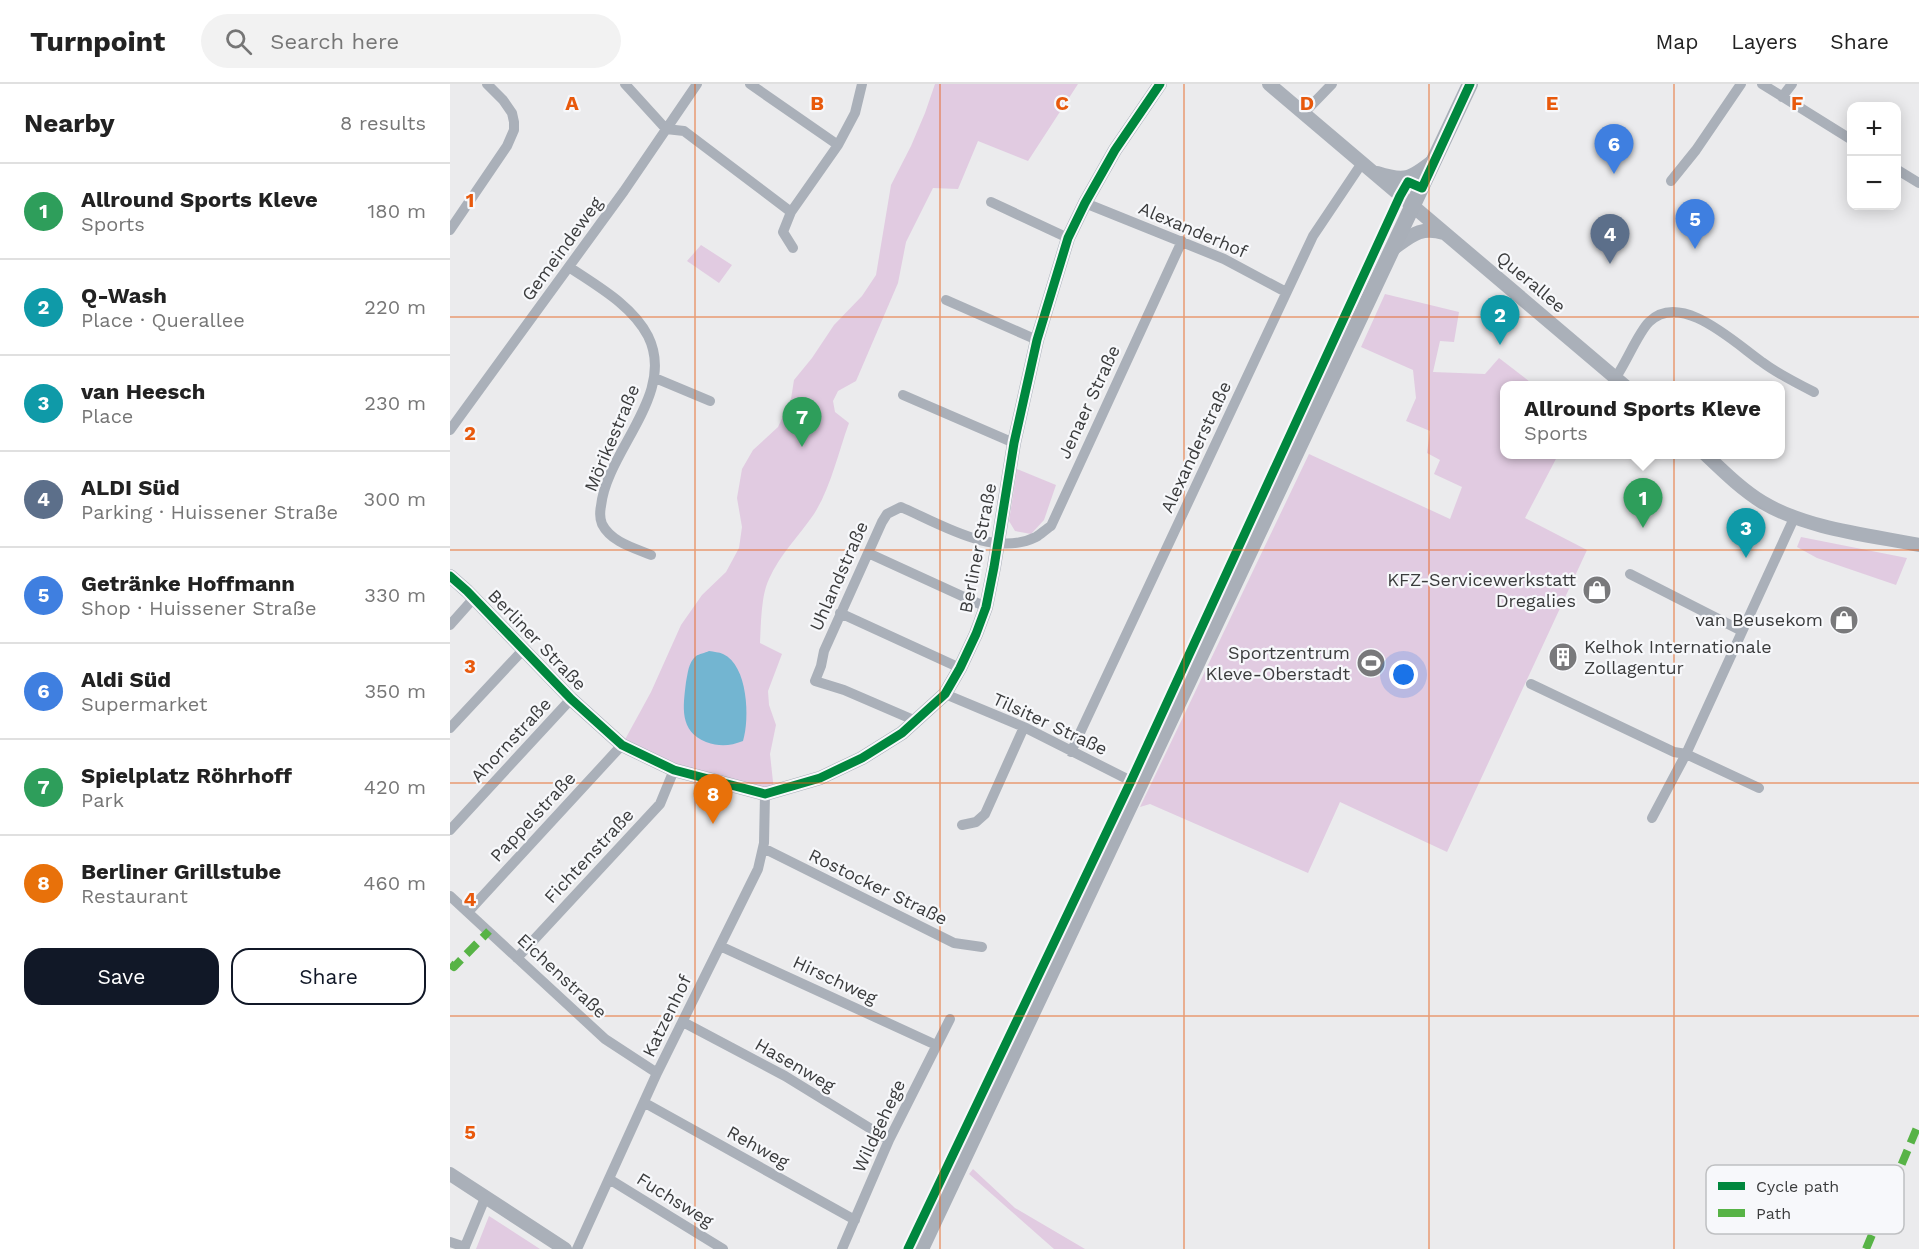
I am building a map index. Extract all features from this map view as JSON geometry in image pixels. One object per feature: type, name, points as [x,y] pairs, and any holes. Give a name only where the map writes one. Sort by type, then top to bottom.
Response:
[{"type":"main road","points":[[921,1249],[1470,84]]},
{"type":"street","points":[[450,230],[507,146],[514,130],[512,113],[487,84]]},
{"type":"street","points":[[625,84],[666,129],[684,131],[791,212]]},
{"type":"street","name":"Gemeindeweg","points":[[450,430],[624,191],[697,84]]},
{"type":"street","points":[[750,84],[838,145]]},
{"type":"street","points":[[794,248],[783,232],[791,212],[838,145],[855,113],[862,84]]},
{"type":"street","name":"Berliner Straße","points":[[450,576],[571,699],[622,745],[674,770],[765,794],[820,778],[862,758],[902,733],[945,694],[976,634],[986,607],[999,544],[1014,442],[1036,340],[1068,238],[1115,150],[1160,84]]},
{"type":"street","name":"Querallee","points":[[1269,84],[1621,381]]},
{"type":"street","points":[[1302,114],[1332,84]]},
{"type":"street","points":[[1671,182],[1741,84]]},
{"type":"street","points":[[1762,84],[1847,138]]},
{"type":"street","points":[[1782,97],[1792,84]]},
{"type":"street","points":[[1367,167],[1395,179],[1405,178],[1418,172],[1436,158]]},
{"type":"street","name":"Alexanderstraße","points":[[1071,752],[1313,236],[1367,167]]},
{"type":"street","points":[[1901,172],[1919,183]]},
{"type":"street","points":[[991,202],[1068,238]]},
{"type":"street","name":"Alexanderhof","points":[[1085,203],[1224,258],[1286,292]]},
{"type":"street","points":[[1394,248],[1415,233],[1424,230],[1449,235]]},
{"type":"street","name":"Jenaer Straße","points":[[999,544],[1034,538],[1051,526],[1182,241]]},
{"type":"street","name":"Mörikestraße","points":[[569,267],[611,296],[639,324],[648,335],[655,355],[655,378],[603,491],[600,511],[602,523],[610,534],[622,543],[651,555]]},
{"type":"street","points":[[946,300],[1036,340]]},
{"type":"street","points":[[1621,381],[1648,323],[1671,311],[1700,319],[1728,336],[1782,376],[1814,393]]},
{"type":"street","name":"Mörikestraße","points":[[655,378],[710,401]]},
{"type":"street","points":[[903,395],[1014,442]]},
{"type":"street","points":[[1711,459],[1763,502],[1795,516],[1816,524],[1919,545]]},
{"type":"street","name":"Uhlandstraße","points":[[916,721],[844,690],[815,681],[824,651],[840,613],[886,514],[901,507],[975,540],[999,544]]},
{"type":"street","points":[[1652,818],[1686,754],[1795,516]]},
{"type":"street","points":[[868,553],[986,607]]},
{"type":"street","points":[[1630,574],[1742,631]]},
{"type":"street","points":[[450,625],[474,598]]},
{"type":"street","points":[[840,613],[960,668]]},
{"type":"street","points":[[450,728],[523,650]]},
{"type":"street","points":[[1531,684],[1674,752],[1686,754],[1759,788]]},
{"type":"street","name":"Tilsiter Straße","points":[[945,694],[1024,727],[1139,785]]},
{"type":"street","name":"Ahornstraße","points":[[450,830],[571,699]]},
{"type":"street","points":[[963,825],[976,822],[985,814],[1024,727]]},
{"type":"street","name":"Pappelstraße","points":[[468,912],[622,745]]},
{"type":"street","name":"Fichtenstraße","points":[[517,958],[660,804],[674,770]]},
{"type":"street","name":"Katzenhof","points":[[577,1249],[657,1073],[759,869],[763,848],[765,794]]},
{"type":"street","name":"Rostocker Straße","points":[[763,848],[954,943],[982,947]]},
{"type":"street","name":"Eichenstraße","points":[[450,896],[605,1039],[657,1073]]},
{"type":"street","name":"Hirschweg","points":[[720,946],[936,1045]]},
{"type":"street","name":"Wildgehege","points":[[842,1249],[889,1140],[950,1019]]},
{"type":"street","name":"Hasenweg","points":[[683,1022],[786,1076],[889,1140]]},
{"type":"street","name":"Rehweg","points":[[645,1102],[855,1220]]},
{"type":"street","points":[[450,1174],[565,1249]]},
{"type":"street","name":"Fuchsweg","points":[[609,1179],[723,1249]]},
{"type":"street","points":[[450,1242],[464,1248],[485,1198]]},
{"type":"shaded area","points":[[935,84],[1078,84],[1028,161],[978,141],[958,189],[933,188],[906,242],[898,283],[856,381],[838,391],[833,401],[835,412],[849,423],[834,470],[814,514],[773,570],[763,601],[760,643],[782,654],[768,691],[769,705],[776,725],[770,754],[774,791],[674,770],[622,745],[651,692],[681,625],[702,595],[726,572],[739,548],[742,527],[737,498],[742,469],[753,450],[778,427],[791,399],[794,380],[834,325],[862,296],[876,275],[891,185],[911,146]]},
{"type":"shaded area","points":[[701,245],[732,265],[719,283],[687,261]]},
{"type":"shaded area","name":"Sportzentrum Kleve-Oberstadt","points":[[1385,294],[1459,312],[1454,342],[1440,341],[1433,372],[1485,374],[1499,358],[1529,381],[1500,381],[1500,459],[1556,459],[1525,518],[1587,550],[1447,852],[1340,802],[1308,873],[1150,804],[1140,807],[1309,454],[1450,519],[1462,487],[1434,474],[1440,460],[1427,453],[1430,431],[1406,421],[1416,398],[1413,370],[1361,347]]},
{"type":"shaded area","points":[[1017,469],[1056,485],[1044,520],[1031,534],[1015,531],[1009,521]]},
{"type":"shaded area","points":[[1801,537],[1907,558],[1896,585],[1817,558],[1797,547]]},
{"type":"shaded area","points":[[973,1169],[1015,1208],[1085,1249],[1054,1249],[969,1174]]},
{"type":"shaded area","points":[[489,1216],[540,1249],[476,1249]]},
{"type":"water","points":[[709,651],[721,653],[731,660],[738,669],[742,681],[746,720],[743,741],[738,743],[711,744],[697,737],[687,725],[684,700],[689,668],[696,656]]},
{"type":"marked path","points":[[450,964],[454,967],[489,931]]},
{"type":"marked path","points":[[1901,1165],[1919,1123]]},
{"type":"marked path","points":[[1866,1249],[1872,1234]]},
{"type":"cycle path","points":[[450,576],[571,699],[622,745],[674,770],[765,794],[820,778],[862,758],[902,733],[945,694],[976,634],[986,607],[1014,443],[1037,340],[1068,238],[1115,150],[1160,84]]},
{"type":"cycle path","points":[[908,1249],[1131,781],[1400,196],[1408,182],[1422,188],[1470,84]]},
{"type":"place","name":"Aldi Süd","points":[[1614,174]]},
{"type":"place","name":"Getränke Hoffmann","points":[[1695,249]]},
{"type":"place","name":"ALDI Süd","points":[[1610,264]]},
{"type":"place","name":"Q-Wash","points":[[1500,345]]},
{"type":"place","name":"Spielplatz Röhrhoff","points":[[802,447]]},
{"type":"place","name":"Allround Sports Kleve","points":[[1643,528]]},
{"type":"place","name":"van Heesch","points":[[1746,558]]},
{"type":"place","name":"KFZ-Servicewerkstatt Dregalies","points":[[1597,590]]},
{"type":"place","name":"van Beusekom","points":[[1844,620]]},
{"type":"place","name":"Kelhok Internationale Zollagentur","points":[[1563,657]]},
{"type":"place","name":"Sportzentrum Kleve-Oberstadt","points":[[1371,663]]},
{"type":"place","name":"Berliner Grillstube","points":[[713,824]]}]
